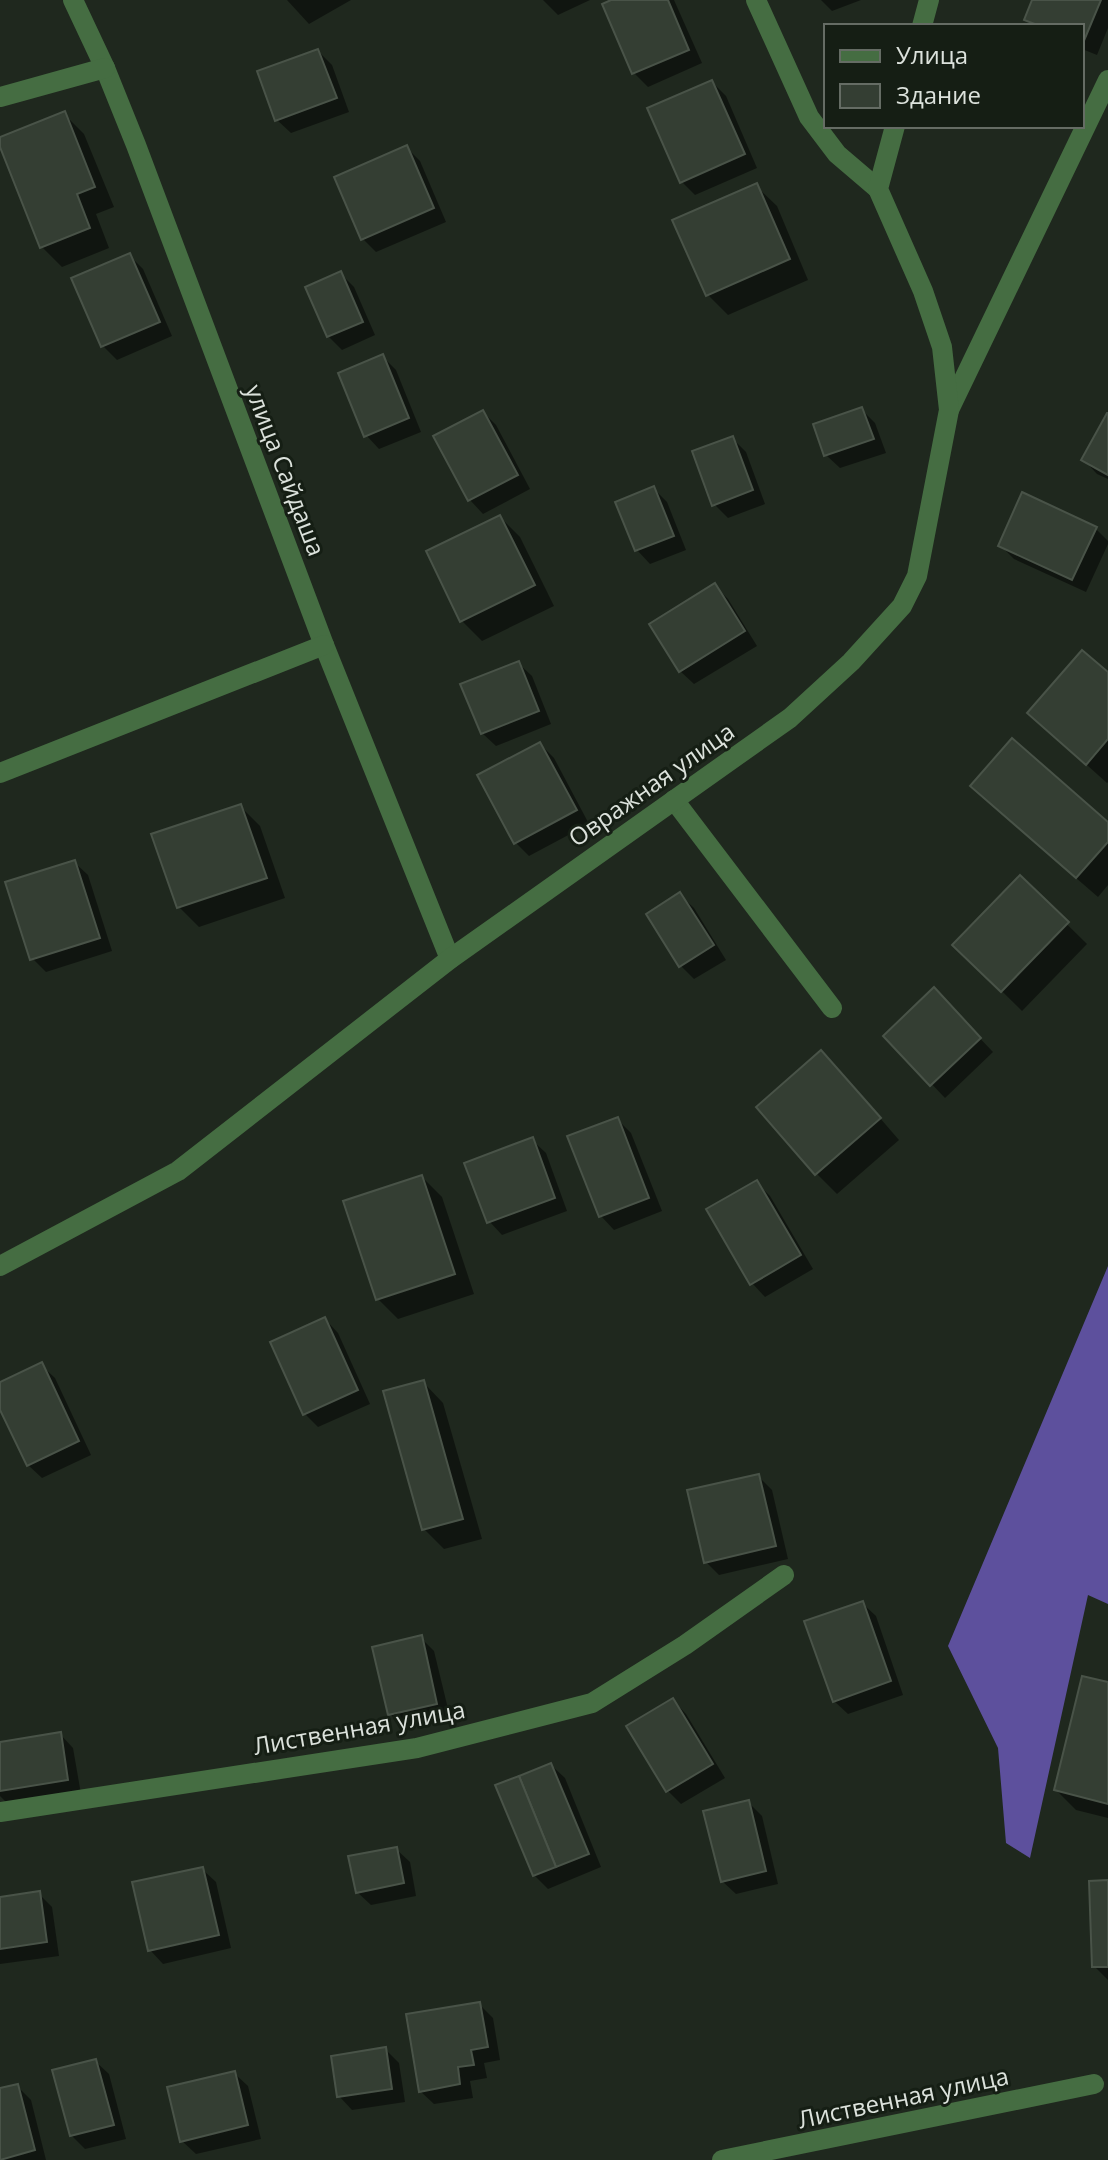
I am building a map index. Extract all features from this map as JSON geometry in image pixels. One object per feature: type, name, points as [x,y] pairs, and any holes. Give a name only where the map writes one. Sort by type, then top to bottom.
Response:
[{"type":"street","name":"улица Сайдаша","points":[[73,0],[136,145],[324,645],[450,959]]},
{"type":"street","points":[[756,0],[809,117],[837,154],[878,189],[894,128]]},
{"type":"street","points":[[923,24],[929,0]]},
{"type":"street","points":[[0,97],[105,68]]},
{"type":"street","points":[[949,410],[1108,80]]},
{"type":"street","name":"Овражная улица","points":[[0,1266],[178,1171],[450,959],[790,718],[851,662],[902,606],[917,576],[949,410],[942,347],[923,291],[878,189]]},
{"type":"street","points":[[0,773],[324,645]]},
{"type":"street","points":[[674,800],[832,1008]]},
{"type":"street","name":"Лиственная улица","points":[[0,1812],[417,1748],[592,1703],[685,1645],[784,1575]]},
{"type":"street","name":"Лиственная улица","points":[[722,2160],[1094,2084]]},
{"type":"shaded area","points":[[1108,1266],[1108,1604],[1088,1595],[1030,1858],[1006,1843],[998,1748],[948,1646]]},
{"type":"building","points":[[611,0],[668,0],[689,50],[632,74],[602,4]]},
{"type":"building","points":[[1032,0],[1101,0],[1084,41],[1084,24],[1035,24],[1024,20]]},
{"type":"building","points":[[318,49],[337,98],[275,121],[257,71]]},
{"type":"building","points":[[712,80],[745,154],[680,183],[647,108]]},
{"type":"building","points":[[65,111],[95,187],[77,194],[90,228],[40,248],[0,147],[0,137]]},
{"type":"building","points":[[407,145],[434,208],[361,240],[334,177]]},
{"type":"building","points":[[757,183],[790,259],[706,296],[672,220]]},
{"type":"building","points":[[130,253],[160,322],[101,347],[71,278]]},
{"type":"building","points":[[341,271],[363,322],[327,337],[305,287]]},
{"type":"building","points":[[383,354],[409,418],[364,437],[338,373]]},
{"type":"building","points":[[862,407],[874,439],[824,456],[813,424]]},
{"type":"building","points":[[483,410],[518,475],[468,501],[433,436]]},
{"type":"building","points":[[1108,413],[1108,475],[1081,460]]},
{"type":"building","points":[[733,436],[753,490],[712,506],[692,451]]},
{"type":"building","points":[[654,486],[674,536],[635,551],[615,502]]},
{"type":"building","points":[[1022,492],[1097,527],[1072,580],[998,546]]},
{"type":"building","points":[[500,515],[535,585],[460,622],[426,551]]},
{"type":"building","points":[[715,583],[745,631],[679,672],[649,624]]},
{"type":"building","points":[[1082,650],[1108,672],[1108,739],[1086,765],[1027,713]]},
{"type":"building","points":[[519,661],[539,711],[481,734],[460,684]]},
{"type":"building","points":[[1012,738],[1108,822],[1108,842],[1076,878],[970,786]]},
{"type":"building","points":[[540,742],[577,810],[514,844],[477,775]]},
{"type":"building","points":[[241,804],[267,878],[177,908],[151,834]]},
{"type":"building","points":[[75,860],[100,938],[30,960],[5,882]]},
{"type":"building","points":[[1020,875],[1069,922],[1001,992],[952,945]]},
{"type":"building","points":[[680,892],[714,945],[679,967],[646,914]]},
{"type":"building","points":[[934,987],[981,1038],[930,1086],[883,1036]]},
{"type":"building","points":[[821,1050],[881,1118],[815,1175],[756,1107]]},
{"type":"building","points":[[618,1117],[649,1198],[599,1217],[567,1136]]},
{"type":"building","points":[[533,1137],[555,1198],[487,1223],[464,1163]]},
{"type":"building","points":[[422,1175],[455,1274],[376,1300],[343,1201]]},
{"type":"building","points":[[757,1180],[801,1255],[750,1285],[706,1209]]},
{"type":"building","points":[[325,1317],[358,1390],[303,1415],[270,1342]]},
{"type":"building","points":[[42,1362],[79,1441],[27,1466],[0,1410],[0,1382]]},
{"type":"building","points":[[424,1380],[463,1519],[422,1530],[383,1391]]},
{"type":"building","points":[[759,1474],[776,1546],[704,1563],[687,1490]]},
{"type":"building","points":[[863,1601],[891,1681],[833,1702],[804,1621]]},
{"type":"building","points":[[422,1635],[437,1704],[388,1715],[372,1647]]},
{"type":"building","points":[[1082,1676],[1108,1682],[1108,1804],[1054,1790]]},
{"type":"building","points":[[673,1698],[713,1764],[666,1792],[626,1726]]},
{"type":"building","points":[[61,1732],[68,1780],[0,1791],[0,1742]]},
{"type":"building","points":[[551,1763],[589,1854],[556,1867],[519,1776]]},
{"type":"building","points":[[519,1776],[556,1867],[533,1876],[495,1785]]},
{"type":"building","points":[[749,1800],[766,1871],[721,1882],[703,1811]]},
{"type":"building","points":[[397,1847],[404,1883],[356,1893],[348,1856]]},
{"type":"building","points":[[203,1867],[219,1935],[148,1951],[132,1882]]},
{"type":"building","points":[[1108,1880],[1108,1967],[1092,1967],[1089,1881]]},
{"type":"building","points":[[40,1891],[47,1942],[0,1949],[0,1897]]},
{"type":"building","points":[[480,2002],[488,2047],[471,2050],[474,2065],[458,2067],[460,2084],[419,2092],[406,2014]]},
{"type":"building","points":[[386,2047],[392,2089],[337,2097],[331,2056]]},
{"type":"building","points":[[96,2059],[114,2125],[70,2136],[52,2070]]},
{"type":"building","points":[[235,2071],[248,2125],[180,2142],[167,2087]]},
{"type":"building","points":[[18,2084],[35,2150],[0,2160],[0,2088]]}]
